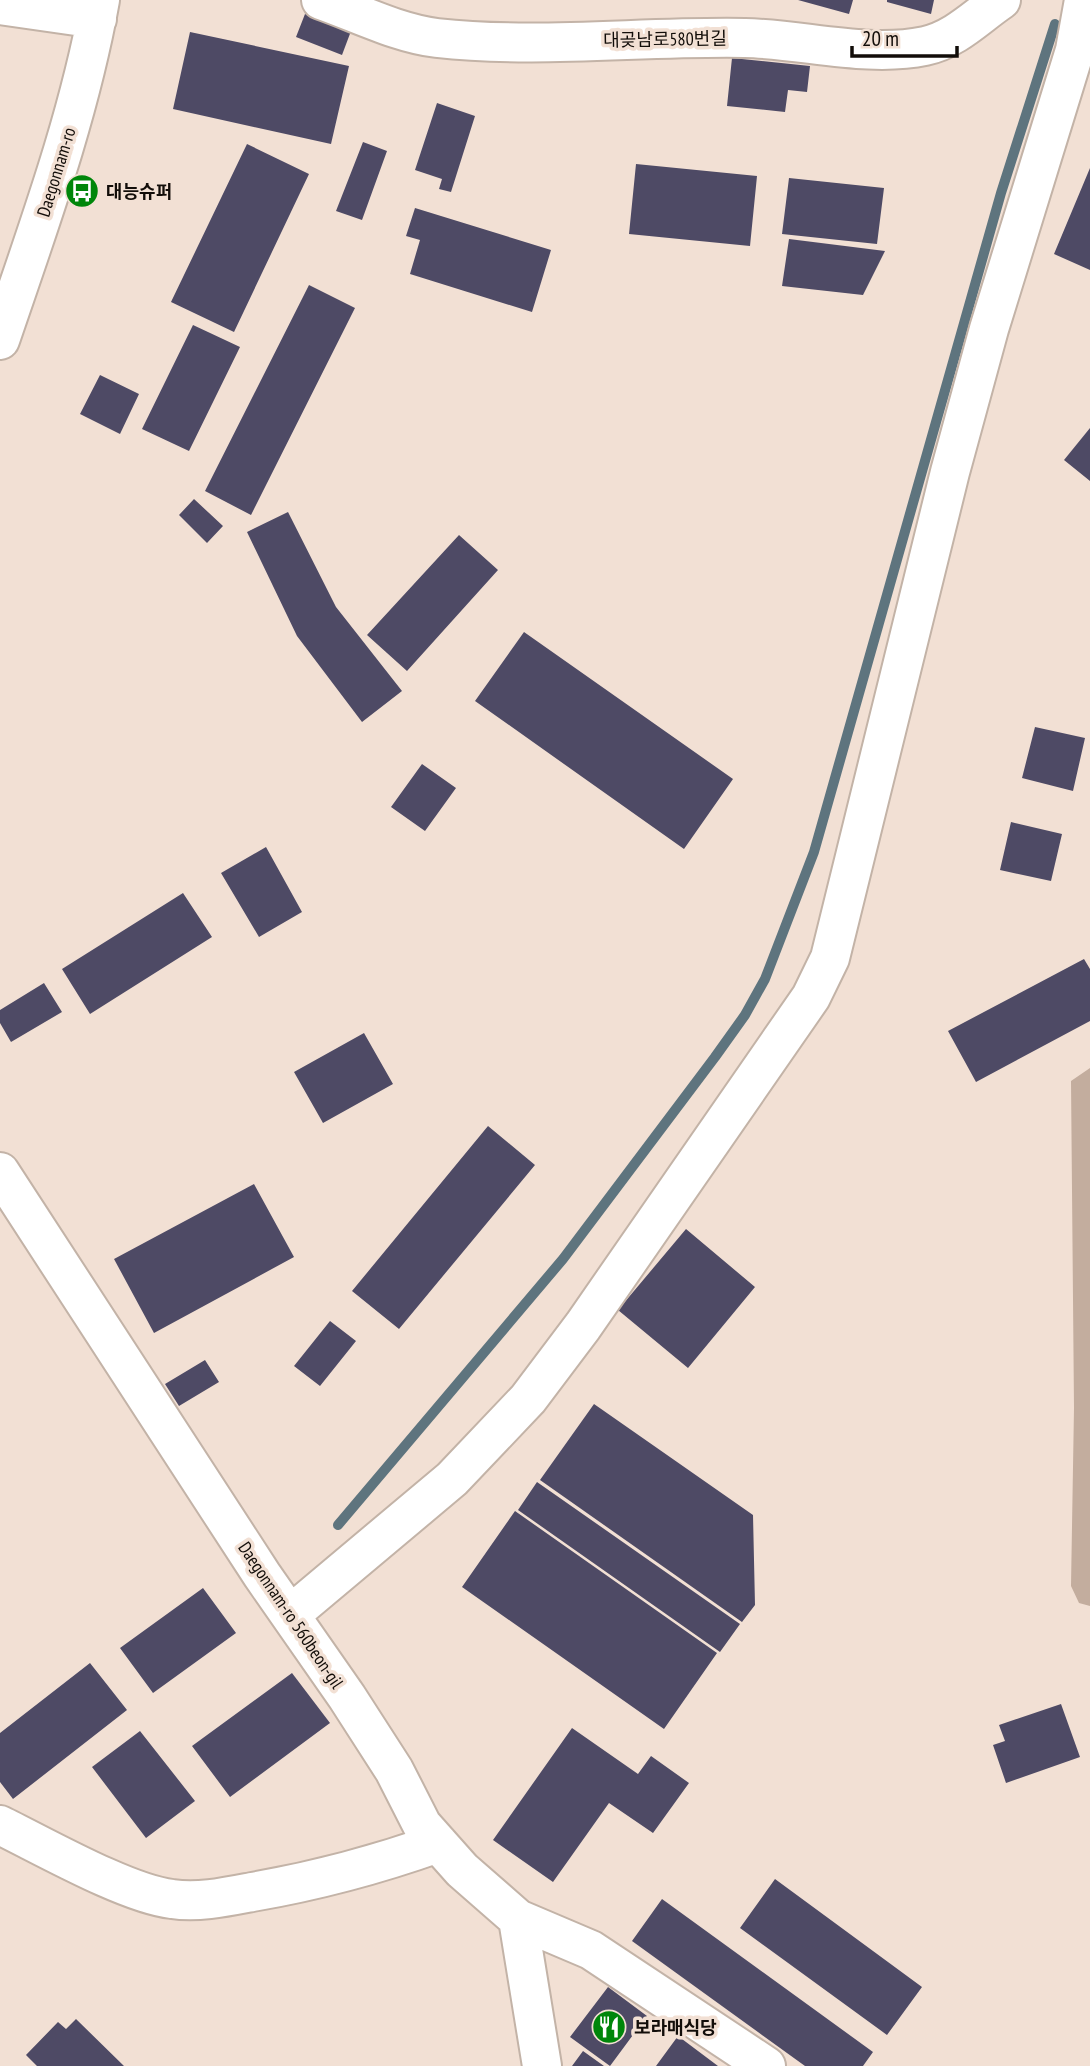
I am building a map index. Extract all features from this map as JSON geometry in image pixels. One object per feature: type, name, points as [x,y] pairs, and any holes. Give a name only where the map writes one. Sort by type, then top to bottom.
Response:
[{"type":"street","name":"대곶남로580번길","points":[[321,0],[387,25],[435,38],[516,42],[747,38],[879,49],[905,49],[946,40],[1001,0]]},
{"type":"street","points":[[290,1615],[452,1479],[528,1399],[583,1326],[811,998],[830,958],[950,472],[989,329],[1075,51],[1082,2]]},
{"type":"street","points":[[0,5],[98,9]]},
{"type":"street","name":"Daegonnam-ro","points":[[0,338],[61,159],[98,9]]},
{"type":"street","name":"Daegonnam-ro 560beon-gil","points":[[0,1171],[394,1770],[422,1825],[462,1870],[518,1919],[591,1950],[766,2066]]},
{"type":"street","points":[[0,1825],[150,1895],[172,1899],[224,1897],[292,1885],[373,1866],[438,1843]]},
{"type":"street","points":[[518,1919],[542,2066]]},
{"type":"shaded area","points":[[1090,1068],[1090,1606],[1079,1603],[1071,1586],[1074,1408],[1071,1081]]},
{"type":"building","points":[[798,0],[853,0],[849,14]]},
{"type":"building","points":[[887,0],[934,0],[931,14]]},
{"type":"building","points":[[305,14],[351,31],[342,55],[296,37]]},
{"type":"building","points":[[190,32],[349,66],[331,144],[173,109]]},
{"type":"building","points":[[732,58],[810,66],[807,92],[788,90],[785,112],[727,106]]},
{"type":"building","points":[[437,103],[475,116],[451,192],[439,189],[442,179],[415,170]]},
{"type":"building","points":[[363,142],[387,151],[362,220],[336,211]]},
{"type":"building","points":[[247,144],[309,174],[234,332],[171,302]]},
{"type":"building","points":[[636,164],[757,176],[750,246],[629,234]]},
{"type":"building","points":[[1090,168],[1090,270],[1054,254]]},
{"type":"building","points":[[789,178],[884,188],[877,244],[782,234]]},
{"type":"building","points":[[415,208],[551,250],[532,312],[410,274],[420,240],[406,236]]},
{"type":"building","points":[[789,239],[885,251],[863,295],[782,286]]},
{"type":"building","points":[[309,285],[355,308],[251,515],[205,491]]},
{"type":"building","points":[[193,325],[240,347],[189,451],[142,429]]},
{"type":"building","points":[[100,375],[139,394],[120,434],[80,414]]},
{"type":"building","points":[[1090,428],[1090,481],[1064,460]]},
{"type":"building","points":[[194,499],[223,526],[207,543],[179,515]]},
{"type":"building","points":[[288,512],[336,607],[402,691],[362,722],[297,636],[247,532]]},
{"type":"building","points":[[459,535],[498,570],[407,671],[367,635]]},
{"type":"building","points":[[524,632],[733,779],[684,849],[475,701]]},
{"type":"building","points":[[1035,727],[1085,738],[1073,791],[1022,778]]},
{"type":"building","points":[[422,764],[456,788],[425,831],[391,807]]},
{"type":"building","points":[[1011,822],[1062,834],[1051,881],[1000,870]]},
{"type":"building","points":[[266,847],[302,912],[259,937],[221,873]]},
{"type":"building","points":[[183,893],[212,937],[90,1014],[62,969]]},
{"type":"building","points":[[1084,959],[1090,969],[1090,1021],[976,1082],[948,1031]]},
{"type":"building","points":[[44,983],[62,1012],[11,1042],[0,1023],[0,1010]]},
{"type":"building","points":[[364,1033],[393,1084],[323,1123],[294,1072]]},
{"type":"building","points":[[488,1126],[535,1165],[399,1329],[352,1291]]},
{"type":"building","points":[[254,1184],[294,1257],[154,1333],[114,1259]]},
{"type":"building","points":[[686,1229],[755,1287],[688,1368],[618,1310]]},
{"type":"building","points":[[330,1321],[356,1341],[320,1386],[294,1366]]},
{"type":"building","points":[[205,1360],[219,1382],[179,1406],[165,1384]]},
{"type":"building","points":[[594,1404],[753,1515],[755,1605],[742,1622],[540,1480]]},
{"type":"building","points":[[537,1482],[740,1624],[720,1652],[518,1510]]},
{"type":"building","points":[[515,1511],[717,1653],[664,1729],[462,1587]]},
{"type":"building","points":[[203,1588],[236,1633],[153,1693],[120,1648]]},
{"type":"building","points":[[90,1663],[127,1710],[13,1799],[0,1782],[0,1733]]},
{"type":"building","points":[[292,1673],[330,1723],[230,1797],[192,1746]]},
{"type":"building","points":[[1061,1704],[1080,1757],[1006,1783],[993,1745],[1005,1741],[999,1725]]},
{"type":"building","points":[[572,1728],[638,1774],[651,1756],[689,1783],[653,1833],[609,1803],[553,1882],[493,1840]]},
{"type":"building","points":[[140,1731],[195,1801],[146,1838],[92,1767]]},
{"type":"building","points":[[775,1879],[922,1987],[887,2035],[740,1928]]},
{"type":"building","points":[[662,1899],[873,2052],[863,2066],[805,2066],[632,1941]]},
{"type":"building","name":"보라매식당","points":[[608,1987],[647,2016],[610,2066],[570,2037]]},
{"type":"building","points":[[76,2019],[124,2066],[37,2066],[26,2055],[58,2022],[66,2029]]},
{"type":"building","points":[[678,2036],[718,2066],[656,2066]]},
{"type":"building","points":[[583,2051],[604,2066],[572,2066]]},
{"type":"waterway","points":[[338,1525],[563,1259],[715,1057],[745,1015],[765,979],[814,852],[1001,193],[1055,24]]},
{"type":"place","name":"대능슈퍼","points":[[82,191]]},
{"type":"place","name":"보라매식당","points":[[609,2027]]}]
